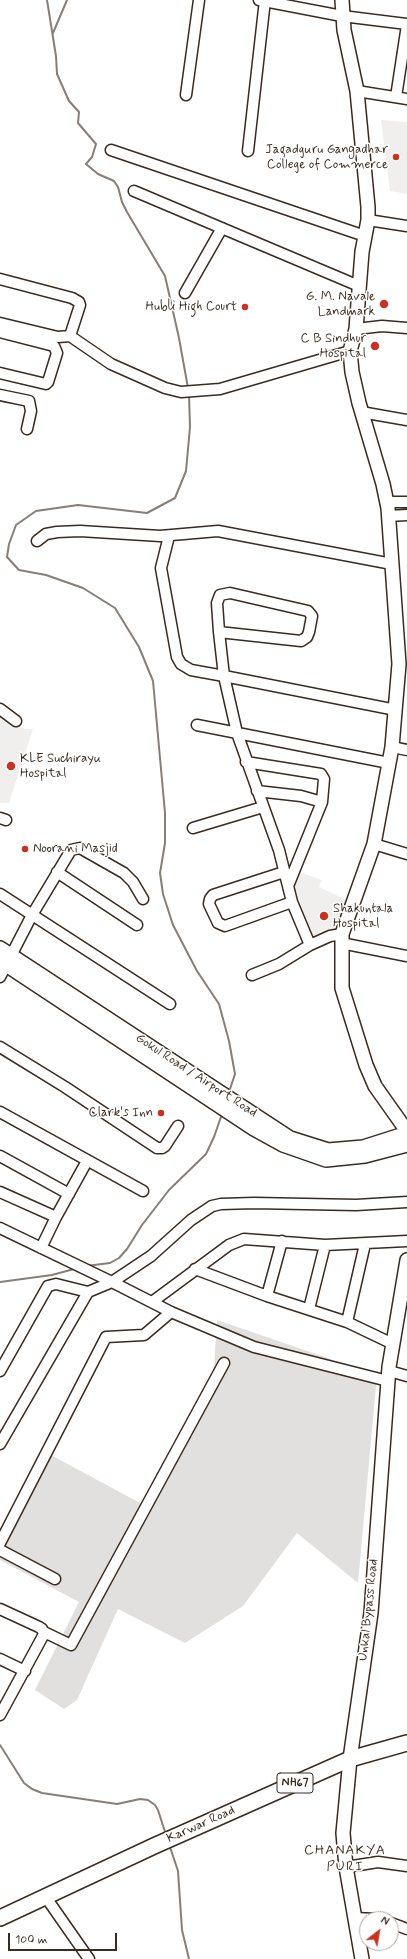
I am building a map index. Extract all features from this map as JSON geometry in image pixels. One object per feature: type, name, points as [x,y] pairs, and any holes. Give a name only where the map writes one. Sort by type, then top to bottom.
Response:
[{"type":"highway","name":"Karwar Road","points":[[0,1918],[154,1846],[350,1759],[407,1743]]},
{"type":"main road","points":[[342,0],[342,16],[357,90],[368,220],[362,252],[356,329],[350,351],[352,374],[386,502],[403,664],[392,747],[374,844],[342,939],[342,988],[366,1065],[375,1086],[406,1133]]},
{"type":"main road","name":"Gokul Road / Airport Road","points":[[4,957],[258,1124],[288,1142],[328,1150],[363,1147],[406,1133]]},
{"type":"main road","name":"Unkal Bypass Road","points":[[362,1959],[346,1867],[343,1833],[350,1759],[371,1613],[388,1376],[392,1344],[406,1268]]},
{"type":"street","points":[[186,96],[199,0]]},
{"type":"street","points":[[248,151],[263,0],[342,16],[407,24],[396,97]]},
{"type":"street","points":[[357,90],[407,99]]},
{"type":"street","points":[[111,150],[365,236]]},
{"type":"street","points":[[134,191],[359,286]]},
{"type":"street","points":[[368,220],[407,226]]},
{"type":"street","points":[[185,293],[222,228]]},
{"type":"street","points":[[0,279],[72,298],[79,302],[79,309],[70,336]]},
{"type":"street","points":[[0,323],[58,337],[70,336],[111,364],[165,388],[181,392],[212,390],[350,351]]},
{"type":"street","points":[[356,329],[382,326],[407,328]]},
{"type":"street","points":[[0,332],[54,346],[57,353],[48,382],[46,384],[0,373]]},
{"type":"street","points":[[0,395],[28,401],[31,411],[27,429]]},
{"type":"street","points":[[361,412],[407,420]]},
{"type":"street","points":[[386,502],[407,502]]},
{"type":"street","points":[[388,516],[407,515]]},
{"type":"street","points":[[37,540],[46,534],[57,532],[80,531],[169,536],[218,531],[392,564]]},
{"type":"street","points":[[169,536],[161,568],[177,657],[181,664],[191,670],[396,710]]},
{"type":"street","points":[[219,632],[301,641],[307,637],[312,616],[311,613],[304,610],[225,593],[220,595],[217,599],[219,632],[224,676],[237,733],[262,807],[279,850],[292,902],[310,945]]},
{"type":"street","points":[[0,709],[16,721]]},
{"type":"street","points":[[197,725],[326,749],[389,763]]},
{"type":"street","points":[[392,747],[407,750]]},
{"type":"street","points":[[246,762],[321,774],[324,779],[322,802],[288,886]]},
{"type":"street","points":[[257,791],[301,796],[322,802]]},
{"type":"street","points":[[193,828],[262,807]]},
{"type":"street","points":[[374,844],[407,854]]},
{"type":"street","points":[[0,977],[4,957],[32,915],[56,872],[71,850],[80,848],[124,873],[133,882],[143,899]]},
{"type":"street","points":[[56,872],[137,925]]},
{"type":"street","points":[[284,872],[213,895],[209,904],[218,923],[225,926],[292,902]]},
{"type":"street","points":[[0,894],[170,1004]]},
{"type":"street","points":[[252,975],[279,964],[320,939],[342,939],[407,956]]},
{"type":"street","points":[[0,1047],[157,1148],[162,1148],[165,1146],[178,1126]]},
{"type":"street","points":[[0,1112],[142,1191]]},
{"type":"street","points":[[0,1156],[69,1194]]},
{"type":"street","points":[[41,1248],[56,1216],[87,1160]]},
{"type":"street","points":[[0,1192],[56,1216]]},
{"type":"street","points":[[0,1371],[48,1286],[56,1284],[88,1292],[112,1282],[151,1256],[190,1220],[212,1206],[221,1204],[249,1203],[356,1205],[407,1202]]},
{"type":"street","points":[[0,1228],[171,1312],[254,1347],[388,1376],[407,1376]]},
{"type":"street","points":[[152,1302],[195,1269],[237,1241],[253,1239],[325,1245],[407,1241]]},
{"type":"street","points":[[267,1296],[282,1241]]},
{"type":"street","points":[[347,1322],[365,1244]]},
{"type":"street","points":[[309,1309],[325,1245]]},
{"type":"street","points":[[195,1269],[267,1296],[347,1322],[392,1344]]},
{"type":"street","points":[[0,1444],[88,1292]]},
{"type":"street","points":[[0,1543],[106,1337],[144,1335],[171,1312]]},
{"type":"street","points":[[0,1610],[39,1627],[44,1632],[71,1645],[224,1363]]},
{"type":"street","points":[[0,1550],[55,1579]]},
{"type":"street","points":[[0,1715],[25,1671],[43,1637],[44,1632]]},
{"type":"street","points":[[0,1659],[25,1671]]},
{"type":"street","points":[[346,1867],[378,1862],[407,1866]]},
{"type":"street","points":[[45,1896],[89,1959]]},
{"type":"street","points":[[354,1918],[359,1918]]},
{"type":"shaded area","name":"Jagadguru Gangadhar College of Commerce","points":[[381,120],[407,122],[407,194],[390,191]]},
{"type":"shaded area","name":"KLE Suchirayu Hospital","points":[[0,718],[25,729],[33,729],[9,803],[0,803]]},
{"type":"shaded area","name":"Shakuntala Hospital","points":[[299,872],[322,880],[319,887],[351,902],[338,931],[313,938],[293,887]]},
{"type":"shaded area","points":[[217,1320],[377,1375],[358,1583],[297,1533],[243,1606],[185,1643],[118,1609],[77,1700],[64,1709],[35,1690],[79,1602],[0,1560],[0,1543],[49,1454],[142,1504],[213,1385]]},
{"type":"waterway","points":[[47,0],[56,56],[57,74],[69,101],[79,112],[78,123],[96,144],[92,157],[86,164],[98,174],[114,181],[118,187],[122,202],[127,212],[165,276],[179,338],[188,388]]},
{"type":"waterway","points":[[53,33],[67,0]]},
{"type":"waterway","points":[[189,395],[190,427],[186,471],[175,498],[147,513],[78,505],[36,511],[16,525],[9,544],[7,557],[19,570],[46,575],[83,588],[115,608],[139,647],[153,681],[165,813],[165,843],[160,873],[163,894],[173,925],[197,971],[219,1004],[229,1041],[235,1074],[229,1092]]},
{"type":"waterway","points":[[86,1266],[110,1263],[119,1258],[169,1190],[206,1154],[222,1114]]},
{"type":"waterway","points":[[0,1282],[52,1275],[74,1269]]},
{"type":"waterway","points":[[0,1745],[24,1783],[32,1789],[42,1793],[117,1804],[140,1799],[148,1800],[155,1805],[158,1810],[166,1835]]},
{"type":"waterway","points":[[169,1844],[178,1871],[182,1930],[189,1959]]},
{"type":"place","name":"Jagadguru Gangadhar College of Commerce","points":[[396,157]]},
{"type":"place","name":"G. M. Navale Landmark","points":[[384,304]]},
{"type":"place","name":"Hubli High Court","points":[[245,307]]},
{"type":"place","name":"C B Sindhur Hospital","points":[[375,346]]},
{"type":"place","name":"KLE Suchirayu Hospital","points":[[11,766]]},
{"type":"place","name":"Noorani Masjid","points":[[25,849]]},
{"type":"place","name":"Shakuntala Hospital","points":[[324,916]]},
{"type":"place","name":"Clark's Inn","points":[[161,1113]]},
{"type":"district","name":"CHANAKYA PURI","points":[[345,1860]]}]
